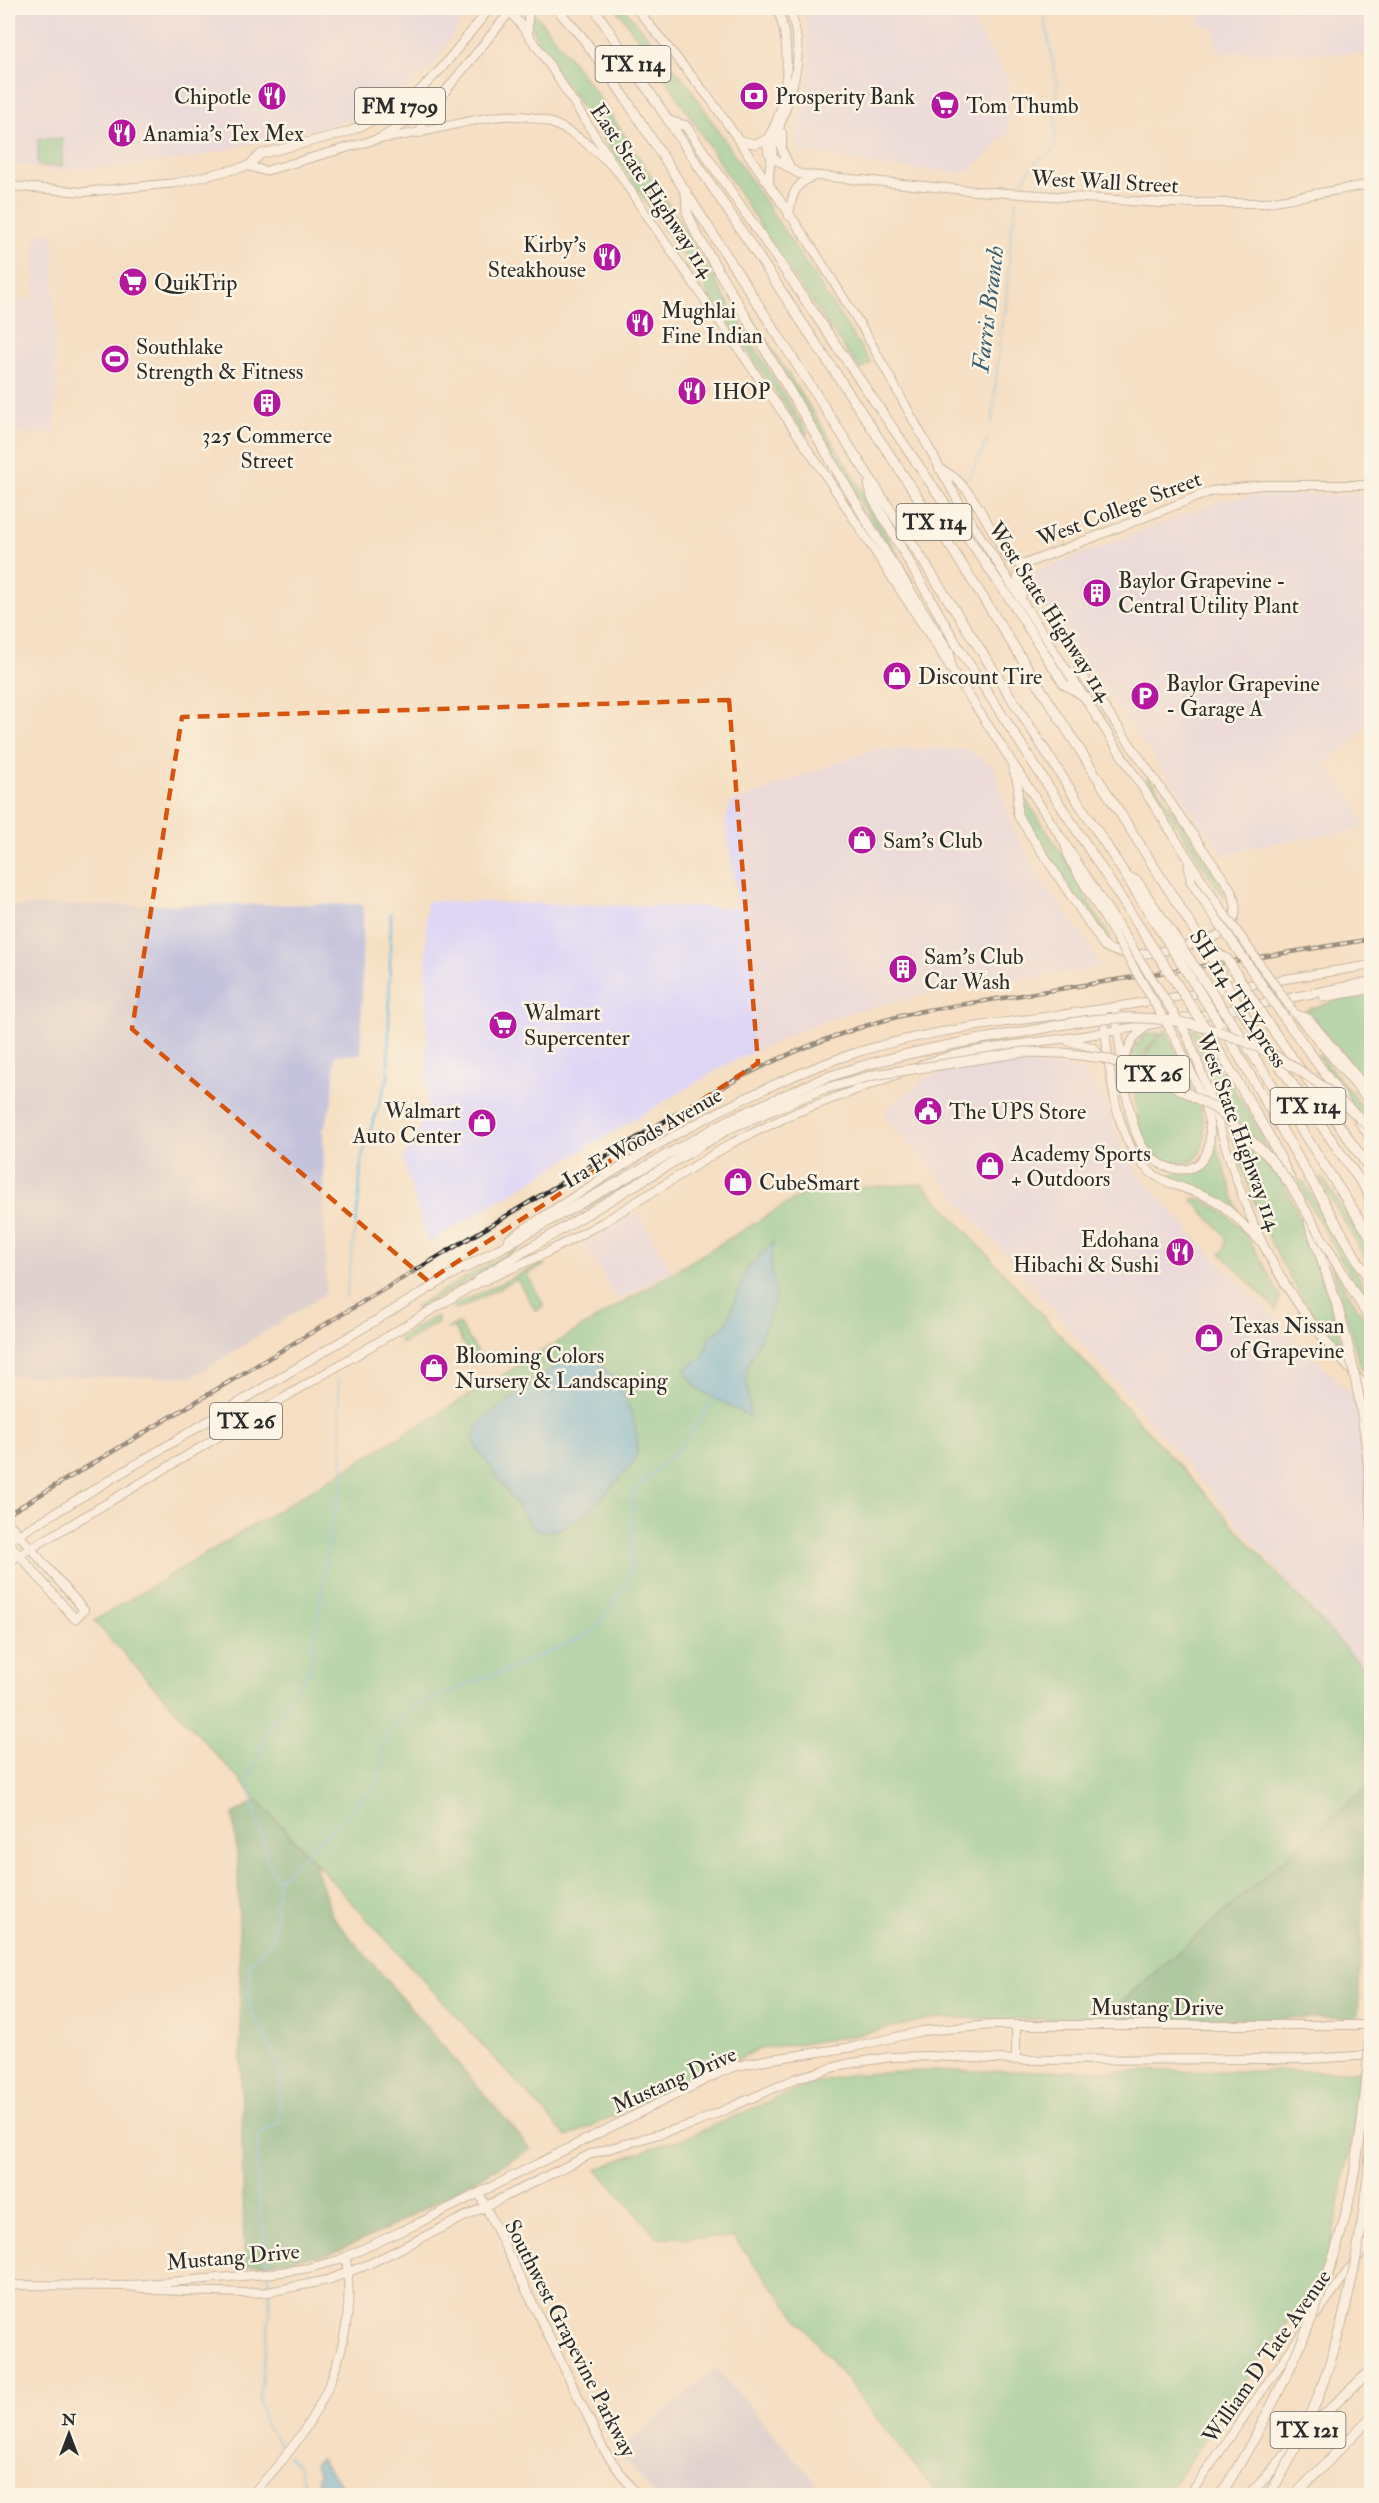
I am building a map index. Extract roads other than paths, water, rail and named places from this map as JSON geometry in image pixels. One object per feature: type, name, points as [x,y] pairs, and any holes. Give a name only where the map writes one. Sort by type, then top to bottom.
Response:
[{"type":"highway","name":"TX 114","points":[[556,8],[605,67],[810,381],[867,475],[1220,1023],[1278,1119],[1371,1286]]},
{"type":"highway","name":"TX 114","points":[[594,8],[954,552],[1205,945],[1248,1020],[1370,1196]]},
{"type":"highway","points":[[669,121],[686,126],[1012,602],[1064,684],[1087,698]]},
{"type":"highway","points":[[686,191],[687,212],[696,233],[884,550],[949,652],[951,669]]},
{"type":"highway","points":[[867,475],[872,497],[941,619],[1205,1027],[1251,1102],[1292,1181],[1322,1254],[1350,1349],[1366,1454],[1371,1527]]},
{"type":"highway","points":[[1189,861],[1191,881],[1213,905],[1281,1013],[1371,1139]]},
{"type":"highway","name":"SH 114 TEXpress","points":[[1126,876],[1137,881],[1371,1239]]},
{"type":"highway","points":[[1205,945],[1227,959],[1263,1016],[1371,1172]]},
{"type":"highway","points":[[465,1268],[731,1119],[882,1059],[946,1045],[1106,1018],[1159,1018],[1213,1029],[1260,1046],[1316,1083],[1371,1130]]},
{"type":"highway","name":"TX 26","points":[[472,1286],[485,1275],[730,1128],[819,1085],[882,1073],[1024,1052],[1063,1053],[1104,1058],[1152,1074],[1216,1109],[1268,1156],[1290,1184],[1371,1323]]},
{"type":"highway","points":[[1370,1196],[1371,1214]]},
{"type":"highway","points":[[1220,2496],[1293,2364],[1334,2256],[1359,2146],[1367,2083],[1371,2005]]},
{"type":"highway","points":[[1268,2496],[1293,2453],[1314,2408],[1329,2365],[1342,2317],[1360,2222],[1371,2128]]},
{"type":"highway","name":"TX 121","points":[[1249,2496],[1309,2429],[1371,2369]]},
{"type":"highway","name":"TX 121","points":[[1294,2496],[1371,2416]]},
{"type":"main road","name":"FM 1709","points":[[8,186],[84,192],[134,189],[176,183],[248,166],[261,154],[348,132],[404,103],[441,69],[490,8]]},
{"type":"main road","name":"FM 1709","points":[[248,166],[265,171],[381,138],[435,104],[510,8]]},
{"type":"main road","name":"East State Highway 114","points":[[510,8],[619,173],[769,392],[951,669]]},
{"type":"main road","points":[[528,34],[528,16],[532,8]]},
{"type":"main road","name":"West State Highway 114","points":[[636,8],[708,96],[812,247],[866,333],[939,469],[1189,861]]},
{"type":"main road","points":[[778,8],[788,57],[780,106],[767,139],[768,152],[799,174],[835,178]]},
{"type":"main road","points":[[769,185],[772,157],[796,80],[798,57],[796,31],[789,8]]},
{"type":"main road","points":[[788,57],[798,57]]},
{"type":"main road","points":[[420,133],[426,114],[435,104]]},
{"type":"main road","points":[[381,138],[420,133],[497,115],[527,116],[559,124],[573,132],[596,149],[619,173]]},
{"type":"main road","points":[[782,125],[782,150],[790,167],[835,178]]},
{"type":"main road","points":[[739,140],[756,144],[767,139]]},
{"type":"main road","points":[[789,216],[791,197],[805,180],[835,178]]},
{"type":"main road","name":"West Wall Street","points":[[835,178],[1040,196],[1220,204],[1270,202],[1371,184]]},
{"type":"main road","points":[[939,469],[955,477],[968,492],[1007,557],[1016,563],[1024,564],[1017,581],[1027,608]]},
{"type":"main road","name":"West College Street","points":[[1024,564],[1212,491],[1262,485],[1371,484]]},
{"type":"main road","points":[[951,669],[1065,843],[1069,859],[1124,941],[1175,1038],[1210,1131],[1207,1151],[1190,1167],[1167,1169],[1151,1158],[1145,1150],[1133,1122],[1115,1007]]},
{"type":"main road","points":[[1012,760],[1012,771],[1018,784],[1016,803],[1018,816],[1104,946],[1118,953],[1163,951],[1214,939],[1227,929],[1235,912],[1236,903],[1230,888],[1082,675],[1070,672]]},
{"type":"main road","points":[[1213,905],[1295,1013],[1371,1106]]},
{"type":"main road","name":"West State Highway 114","points":[[1124,941],[1186,1033],[1208,1084],[1248,1211],[1260,1241],[1301,1312],[1371,1393]]},
{"type":"main road","name":"Ira E Woods Avenue","points":[[8,1542],[465,1268],[555,1208],[729,1106],[796,1075],[841,1058],[924,1034],[1115,1007],[1371,965]]},
{"type":"main road","points":[[472,1286],[546,1253],[592,1228],[732,1143],[797,1112],[932,1061],[1147,1025],[1371,981]]},
{"type":"main road","points":[[1301,996],[1310,1000],[1371,989]]},
{"type":"main road","points":[[1102,1009],[1120,1120],[1136,1156],[1152,1173],[1175,1187],[1212,1200],[1260,1241]]},
{"type":"main road","points":[[1295,1013],[1308,1018],[1364,1085],[1371,1089]]},
{"type":"main road","points":[[1123,1060],[1133,1039],[1147,1025]]},
{"type":"main road","points":[[1058,1039],[1092,1047],[1110,1066]]},
{"type":"main road","name":"TX 26","points":[[8,1562],[472,1286]]},
{"type":"main road","points":[[241,1401],[237,1415],[242,1423]]},
{"type":"main road","points":[[8,1522],[84,1610],[75,1619],[8,1542]]},
{"type":"main road","points":[[1016,2025],[1016,2060]]},
{"type":"main road","name":"Mustang Drive","points":[[128,2286],[143,2282],[267,2274],[309,2268],[346,2257],[733,2067],[853,2047],[922,2031],[1016,2025],[1371,2025]]},
{"type":"main road","name":"Mustang Drive","points":[[8,2285],[128,2286],[157,2290],[256,2292],[310,2284],[348,2273],[591,2154],[693,2124],[796,2078],[818,2071],[891,2058],[1341,2059],[1371,2055]]},
{"type":"main road","name":"Southwest Grapevine Parkway","points":[[478,2193],[604,2450],[638,2496]]},
{"type":"main road","name":"William D Tate Avenue","points":[[1189,2496],[1371,2238]]},
{"type":"main road","points":[[250,2496],[300,2440],[328,2388],[344,2338],[349,2306],[346,2257]]},
{"type":"water","points":[[773,1242],[771,1267],[776,1296],[746,1370],[750,1417],[699,1390],[684,1370],[703,1356],[709,1338],[726,1325],[746,1270]]},
{"type":"water","points":[[579,1355],[592,1358],[604,1368],[624,1397],[632,1415],[636,1433],[637,1449],[634,1462],[589,1511],[575,1521],[561,1529],[547,1531],[533,1528],[476,1447],[474,1436],[481,1421],[567,1358]]},
{"type":"water","points":[[319,2459],[351,2495],[318,2495],[317,2476],[320,2475],[314,2463]]},
{"type":"waterway","name":"Farris Branch","points":[[1019,191],[1032,166],[1055,148],[1057,84],[1045,21],[1047,8]]},
{"type":"waterway","name":"Farris Branch","points":[[992,423],[1001,328],[1006,305],[1011,232],[1017,199]]},
{"type":"waterway","name":"Farris Branch","points":[[969,478],[988,439]]},
{"type":"waterway","points":[[346,1297],[362,1156],[388,1077],[391,913]]},
{"type":"waterway","points":[[278,1880],[267,1858],[248,1780],[271,1726],[311,1668],[329,1535],[344,1479],[338,1379]]},
{"type":"waterway","points":[[285,2451],[265,2424],[259,2401],[270,2311],[268,2263],[257,2186],[259,2136],[279,2121],[281,2074],[271,2047],[250,2010],[250,1964],[273,1939],[278,1880],[379,1784],[385,1736],[419,1703],[517,1666],[592,1633],[631,1577],[633,1492],[683,1444],[714,1399]]},
{"type":"waterway","points":[[288,2456],[299,2468],[308,2496]]},
{"type":"railway","points":[[8,1514],[717,1090],[791,1053],[868,1025],[922,1011],[1372,939]]},
{"type":"place","name":"Chipotle","points":[[272,96]]},
{"type":"place","name":"Prosperity Bank","points":[[754,96]]},
{"type":"place","name":"Tom Thumb","points":[[945,105]]},
{"type":"place","name":"Anamia's Tex Mex","points":[[122,133]]},
{"type":"place","name":"Kirby's Steakhouse","points":[[607,257]]},
{"type":"place","name":"QuikTrip","points":[[133,282]]},
{"type":"place","name":"Mughlai Fine Indian","points":[[640,323]]},
{"type":"place","name":"Southlake Strength & Fitness","points":[[115,359]]},
{"type":"place","name":"IHOP","points":[[692,391]]},
{"type":"place","name":"325 Commerce Street","points":[[267,403]]},
{"type":"place","name":"Baylor Grapevine - Central Utility Plant","points":[[1097,593]]},
{"type":"place","name":"Discount Tire","points":[[897,676]]},
{"type":"place","name":"Baylor Grapevine - Garage A","points":[[1145,696]]},
{"type":"place","name":"Sam's Club","points":[[862,840]]},
{"type":"place","name":"Sam’s Club Car Wash","points":[[903,969]]},
{"type":"place","name":"Walmart Supercenter","points":[[503,1025]]},
{"type":"place","name":"The UPS Store","points":[[928,1111]]},
{"type":"place","name":"Walmart Auto Center","points":[[482,1123]]},
{"type":"place","name":"Academy Sports + Outdoors","points":[[990,1166]]},
{"type":"place","name":"CubeSmart","points":[[738,1182]]},
{"type":"place","name":"Edohana Hibachi & Sushi","points":[[1180,1252]]},
{"type":"place","name":"Texas Nissan of Grapevine","points":[[1209,1338]]},
{"type":"place","name":"Blooming Colors Nursery & Landscaping","points":[[434,1368]]}]
